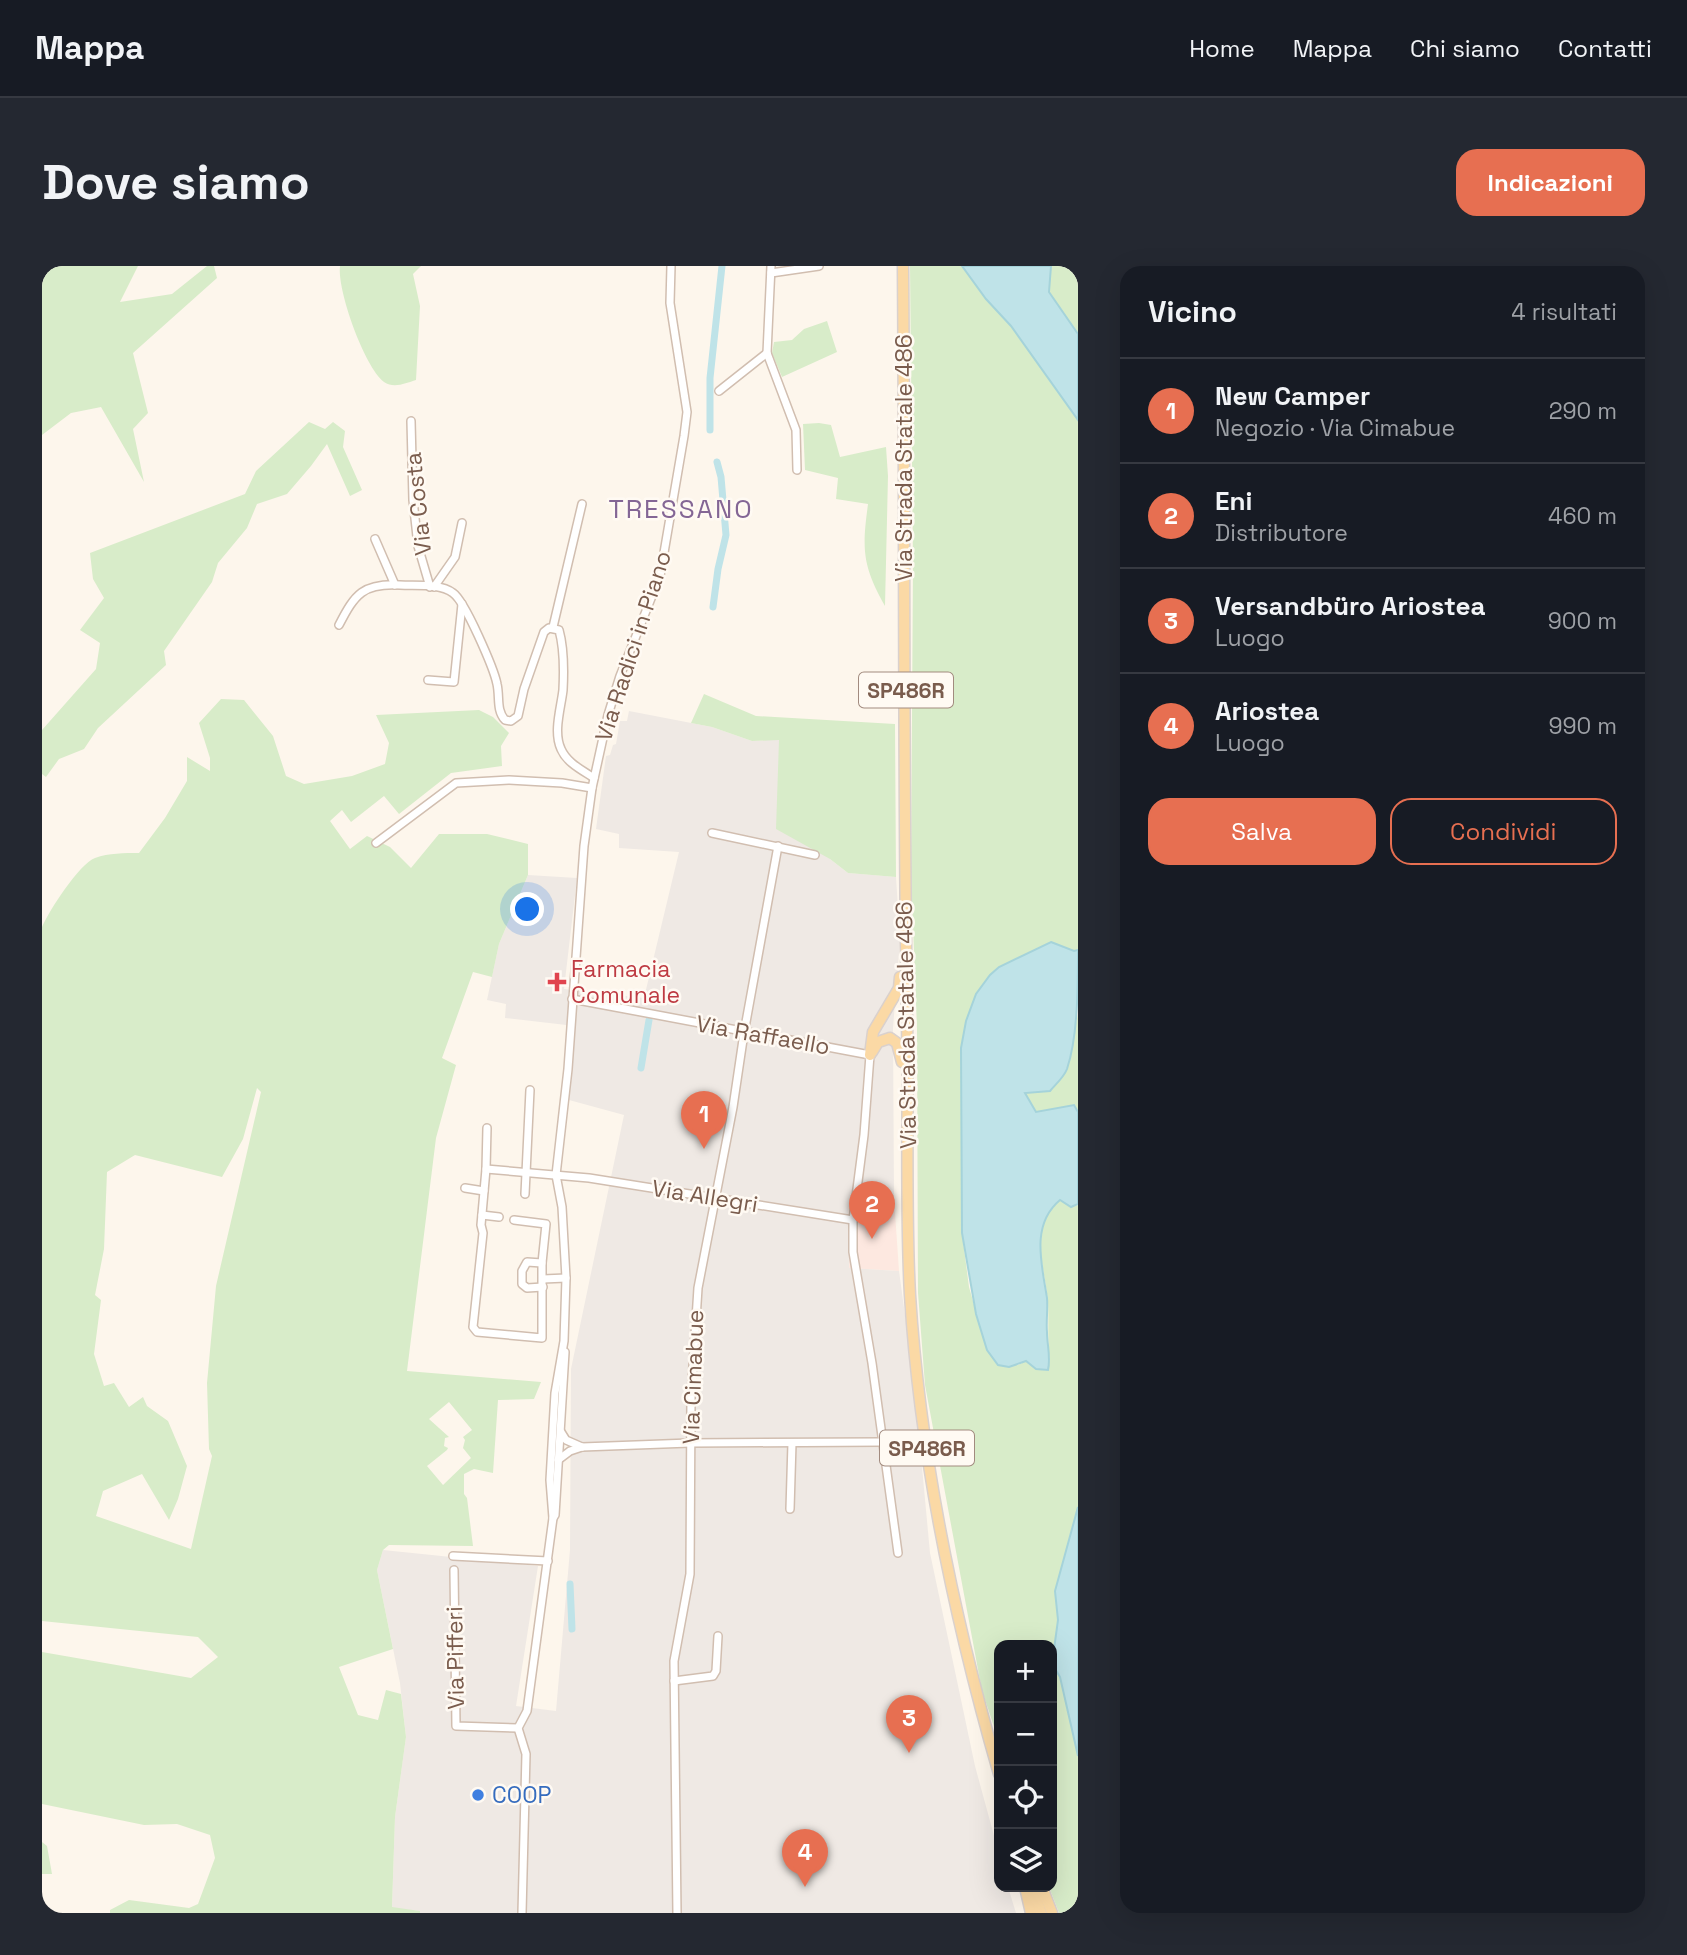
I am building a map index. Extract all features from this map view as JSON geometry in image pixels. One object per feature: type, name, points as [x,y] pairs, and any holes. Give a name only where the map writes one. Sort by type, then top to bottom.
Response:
[{"type":"main road","name":"Via Strada Statale 486","points":[[903,266],[905,933],[911,1295],[923,1426],[948,1576],[997,1766]]},
{"type":"main road","points":[[870,1055],[873,1032],[899,988],[900,949],[905,933]]},
{"type":"main road","points":[[870,1055],[884,1038],[890,1038],[897,1043],[902,1058],[908,1114]]},
{"type":"main road","points":[[1026,1892],[1031,1913]]},
{"type":"main road","points":[[1035,1892],[1041,1913]]},
{"type":"main road","points":[[1044,1892],[1052,1913]]},
{"type":"street","name":"Via Radici in Piano","points":[[553,1518],[550,1496],[552,1446],[557,1378],[564,1341],[566,1278],[562,1207],[556,1175],[568,1069],[584,846],[592,788],[608,715],[620,676],[660,576],[684,436],[687,411],[670,303],[671,266]]},
{"type":"street","points":[[797,470],[796,430],[768,353],[771,269],[819,266]]},
{"type":"street","points":[[719,391],[768,353]]},
{"type":"street","name":"Via Costa","points":[[411,421],[413,500],[418,546],[432,587]]},
{"type":"street","points":[[553,627],[582,504]]},
{"type":"street","name":"Via Costa","points":[[432,587],[455,557],[462,523]]},
{"type":"street","points":[[375,538],[395,585]]},
{"type":"street","name":"Via Costa","points":[[339,625],[350,603],[358,593],[368,587],[432,587],[452,591],[462,602]]},
{"type":"street","points":[[462,602],[497,683],[499,713],[505,720],[511,721],[518,716],[544,632],[553,627],[559,630],[562,639],[563,687],[558,733],[560,747],[572,763],[594,778]]},
{"type":"street","points":[[428,680],[454,682],[462,602]]},
{"type":"street","points":[[376,843],[456,783],[509,780],[592,788]]},
{"type":"street","points":[[712,833],[816,855]]},
{"type":"street","name":"Via Cimabue","points":[[677,1913],[674,1661],[690,1574],[690,1443],[698,1288],[733,1107],[778,846]]},
{"type":"street","name":"Via Raffaello","points":[[572,999],[870,1055]]},
{"type":"street","points":[[870,1055],[864,1135],[853,1220],[853,1252],[872,1363],[898,1553]]},
{"type":"street","points":[[524,1194],[530,1090]]},
{"type":"street","points":[[487,1128],[482,1233],[473,1327],[475,1331],[542,1338],[542,1263],[546,1224],[514,1220]]},
{"type":"street","name":"Via Allegri","points":[[486,1170],[556,1175],[853,1220]]},
{"type":"street","points":[[465,1188],[484,1191]]},
{"type":"street","points":[[482,1216],[499,1217]]},
{"type":"street","points":[[542,1263],[527,1262],[522,1271],[522,1284],[527,1289],[566,1278]]},
{"type":"street","points":[[522,1913],[526,1754],[518,1728],[527,1711],[555,1515],[564,1341]]},
{"type":"street","points":[[560,1431],[566,1440],[582,1447]]},
{"type":"street","points":[[558,1460],[570,1451],[582,1447],[690,1443],[882,1442]]},
{"type":"street","points":[[790,1509],[792,1443]]},
{"type":"street","points":[[551,1509],[542,1502],[557,1487]]},
{"type":"street","points":[[453,1556],[548,1561]]},
{"type":"street","name":"Via Pifferi","points":[[454,1570],[456,1726],[518,1728]]},
{"type":"street","points":[[674,1681],[713,1676],[716,1671],[718,1636]]},
{"type":"shaded area","points":[[629,711],[712,727],[752,741],[780,739],[830,859],[848,873],[896,877],[900,940],[893,1028],[894,1198],[848,1207],[849,1268],[899,1271],[914,1381],[930,1553],[975,1766],[994,1836],[994,1892],[1010,1892],[1016,1913],[420,1913],[392,1908],[395,1817],[406,1737],[400,1683],[377,1570],[383,1550],[538,1566],[516,1706],[556,1711],[570,1550],[571,1369],[624,1115],[569,1100],[575,1026],[505,1018],[506,1004],[487,1000],[499,944],[528,875],[577,878],[564,989],[644,998],[679,852],[619,848],[619,834],[596,829],[606,756],[610,755],[613,745],[616,744],[620,721],[627,721]]},
{"type":"shaded area","points":[[894,1198],[899,1271],[849,1268],[848,1207]]},
{"type":"green space","points":[[42,266],[138,266],[120,302],[172,294],[207,266],[214,266],[217,278],[133,353],[148,413],[133,429],[144,482],[101,407],[71,413],[42,435]]},
{"type":"green space","points":[[340,266],[421,266],[413,274],[420,306],[416,380],[392,385],[384,382],[376,373],[353,327],[343,292]]},
{"type":"green space","points":[[910,266],[962,266],[986,299],[1011,326],[1078,420],[1078,950],[1051,942],[999,967],[990,975],[961,1151],[962,1233],[969,1287],[987,1350],[1018,1365],[1026,1361],[1036,1369],[1050,1361],[1048,1302],[1040,1248],[1041,1235],[1044,1222],[1060,1200],[1071,1207],[1078,1205],[1078,1507],[1055,1591],[1058,1620],[1055,1640],[994,1640],[994,1726],[982,1691],[925,1385],[918,1293],[917,1028],[911,875],[913,563]]},
{"type":"green space","points":[[1051,266],[1078,266],[1078,334],[1049,292]]},
{"type":"green space","points":[[827,321],[837,352],[782,377],[772,353],[774,342],[792,340],[804,329]]},
{"type":"green space","points":[[309,422],[325,429],[333,422],[345,431],[343,447],[362,490],[350,496],[327,444],[287,494],[257,504],[247,528],[218,563],[212,582],[164,651],[166,665],[98,728],[84,749],[59,759],[46,777],[42,774],[42,730],[96,669],[100,643],[80,630],[104,598],[93,579],[90,553],[245,494],[256,471]]},
{"type":"green space","points":[[803,424],[831,425],[840,457],[886,447],[888,476],[885,606],[872,579],[866,556],[868,504],[836,499],[838,478],[805,470]]},
{"type":"green space","points":[[704,694],[756,716],[895,724],[896,877],[848,873],[830,859],[776,829],[779,740],[752,741],[712,727],[691,723]]},
{"type":"green space","points":[[221,699],[244,700],[273,736],[286,776],[304,784],[352,776],[385,764],[389,743],[376,715],[479,710],[493,717],[509,733],[501,746],[502,766],[451,773],[399,814],[384,796],[351,822],[342,810],[330,821],[350,849],[367,836],[390,847],[411,868],[439,834],[487,834],[528,844],[528,875],[499,944],[492,977],[473,972],[442,1058],[456,1065],[436,1138],[407,1371],[541,1382],[534,1399],[498,1400],[493,1473],[474,1469],[464,1474],[464,1494],[467,1498],[473,1546],[389,1545],[383,1550],[377,1570],[393,1649],[339,1667],[358,1715],[378,1720],[386,1690],[401,1694],[406,1737],[395,1817],[392,1907],[420,1913],[110,1913],[110,1910],[129,1900],[189,1908],[198,1904],[215,1858],[210,1835],[177,1824],[144,1825],[42,1804],[42,1652],[191,1678],[218,1657],[198,1637],[42,1621],[42,927],[65,889],[88,862],[106,855],[139,853],[165,818],[187,781],[187,757],[210,771],[210,758],[199,723]],"holes":[[[257,1088],[261,1092],[216,1286],[207,1383],[209,1449],[212,1456],[191,1549],[96,1516],[103,1491],[142,1474],[169,1520],[187,1466],[168,1421],[147,1406],[143,1397],[129,1407],[114,1383],[104,1386],[94,1354],[101,1300],[95,1295],[104,1249],[107,1172],[135,1155],[222,1177],[243,1139]],[[449,1402],[472,1430],[463,1437],[463,1448],[471,1458],[443,1485],[427,1466],[447,1450],[444,1446],[445,1438],[449,1437],[429,1419]]]},
{"type":"green space","points":[[1078,1014],[1078,1112],[1074,1105],[1036,1112],[1025,1093],[1050,1091],[1074,1033]]},
{"type":"green space","points":[[1057,1672],[1078,1756],[1078,1913],[1059,1913],[1051,1892],[1057,1892]]},
{"type":"green space","points":[[42,1842],[47,1846],[52,1874],[42,1874]]},
{"type":"water","points":[[962,266],[1051,266],[1049,292],[1078,334],[1078,420],[1011,326],[986,299]]},
{"type":"water","points":[[1051,942],[1078,950],[1077,1011],[1071,1056],[1066,1072],[1050,1091],[1025,1093],[1036,1112],[1074,1105],[1078,1112],[1078,1204],[1071,1207],[1060,1200],[1051,1210],[1041,1233],[1041,1259],[1047,1302],[1048,1370],[1036,1369],[1026,1361],[1009,1367],[998,1365],[987,1350],[976,1314],[962,1233],[961,1048],[966,1021],[976,994],[990,975],[999,967]]},
{"type":"water","points":[[1078,1507],[1078,1756],[1057,1672],[1055,1640],[1058,1620],[1055,1591]]},
{"type":"waterway","points":[[710,430],[710,378],[722,266]]},
{"type":"waterway","points":[[713,607],[726,535],[721,477],[717,462]]},
{"type":"waterway","points":[[641,1068],[649,1020]]},
{"type":"waterway","points":[[570,1584],[572,1629]]},
{"type":"place","name":"Farmacia Comunale","points":[[557,982]]},
{"type":"place","name":"New Camper","points":[[704,1149]]},
{"type":"place","name":"Eni","points":[[872,1239]]},
{"type":"place","name":"Versandbüro Ariostea","points":[[909,1753]]},
{"type":"place","name":"COOP","points":[[478,1795]]},
{"type":"place","name":"Ariostea","points":[[805,1887]]},
{"type":"district","name":"TRESSANO","points":[[681,509]]}]
